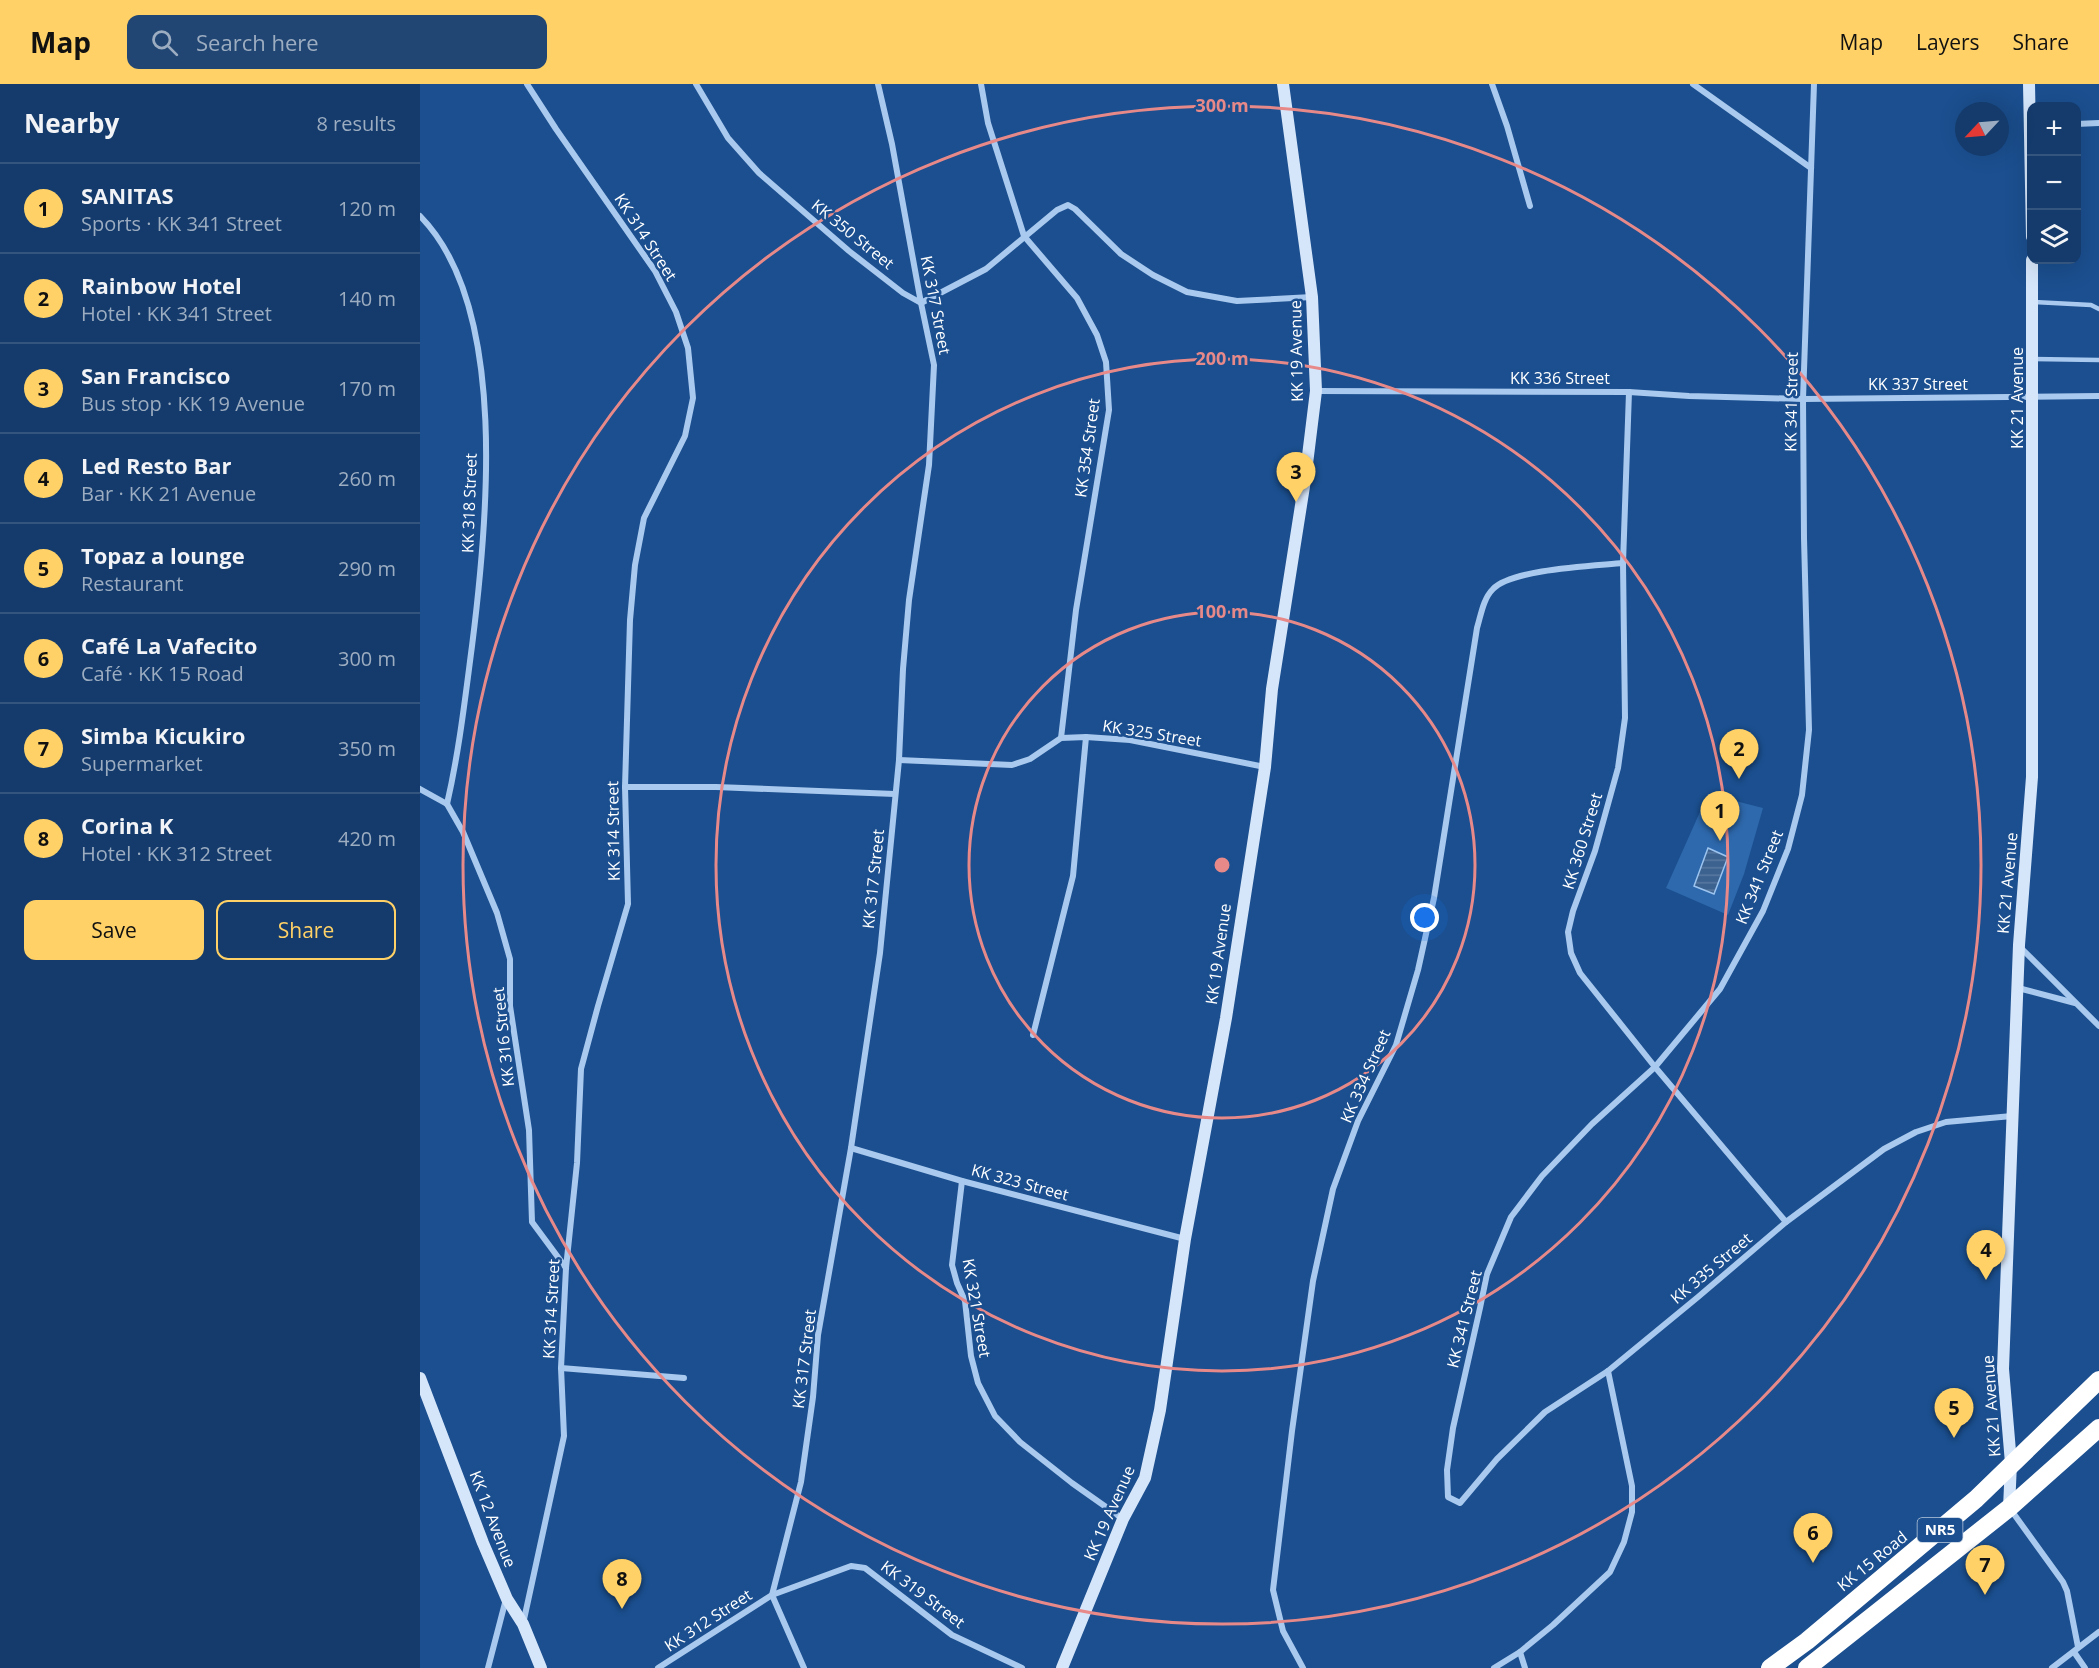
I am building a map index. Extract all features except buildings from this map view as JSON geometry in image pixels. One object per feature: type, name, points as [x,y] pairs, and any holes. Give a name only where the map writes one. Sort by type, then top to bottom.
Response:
[{"type":"highway","name":"KK 15 Road","points":[[1770,1668],[1807,1641],[1976,1499],[2099,1380]]},
{"type":"highway","name":"NR5","points":[[1807,1668],[2010,1508],[2099,1428]]},
{"type":"main road","name":"KK 19 Avenue","points":[[1062,1668],[1123,1519],[1145,1478],[1160,1410],[1185,1239],[1226,1018],[1265,767],[1272,689],[1305,480],[1316,391],[1312,297],[1283,84]]},
{"type":"main road","points":[[2029,84],[2029,102]]},
{"type":"main road","points":[[2030,156],[2031,210]]},
{"type":"main road","name":"KK 21 Avenue","points":[[2010,1508],[2012,1463],[2003,1369],[2019,945],[2032,777],[2032,264]]},
{"type":"main road","name":"KK 12 Avenue","points":[[420,1378],[483,1544],[507,1599],[523,1624],[541,1668]]},
{"type":"street","name":"KK 314 Street","points":[[523,1624],[564,1436],[561,1368],[566,1268],[577,1163],[581,1069],[597,1006],[628,904],[625,787],[630,620],[635,565],[644,518],[685,436],[693,398],[688,348],[676,312],[655,271],[556,129],[528,84]]},
{"type":"street","name":"KK 350 Street","points":[[696,84],[728,138],[759,173],[849,251],[903,293],[921,303]]},
{"type":"street","name":"KK 317 Street","points":[[772,1595],[801,1482],[813,1397],[818,1335],[880,953],[898,760],[909,600],[928,465],[934,365],[892,144],[878,84]]},
{"type":"street","name":"KK 354 Street","points":[[981,84],[988,123],[1024,236],[1077,298],[1097,335],[1106,362],[1109,410],[1076,610],[1061,738]]},
{"type":"street","points":[[1492,84],[1507,126],[1530,206]]},
{"type":"street","name":"KK 341 Street","points":[[1460,1503],[1448,1497],[1447,1470],[1453,1428],[1487,1274],[1511,1217],[1542,1176],[1592,1124],[1655,1067],[1720,989],[1758,920],[1788,849],[1802,795],[1809,730],[1803,399],[1814,84]]},
{"type":"street","points":[[1696,85],[1811,168]]},
{"type":"street","points":[[2081,124],[2099,123]]},
{"type":"street","points":[[921,303],[986,269],[1056,210],[1068,205],[1075,209],[1121,254],[1153,275],[1187,292],[1237,301],[1312,297]]},
{"type":"street","name":"KK 318 Street","points":[[420,216],[453,263],[468,301],[479,351],[483,392],[486,476],[480,585],[458,753],[447,804]]},
{"type":"street","name":"KK 336 Street","points":[[1316,391],[1629,392],[1803,399]]},
{"type":"street","name":"KK 360 Street","points":[[1629,392],[1623,563],[1625,718],[1619,758],[1595,851],[1573,911],[1568,932],[1571,953],[1580,973],[1655,1067],[1786,1222]]},
{"type":"street","name":"KK 337 Street","points":[[1803,399],[2099,396]]},
{"type":"street","name":"KK 334 Street","points":[[1303,1668],[1283,1631],[1273,1590],[1313,1281],[1333,1189],[1358,1121],[1396,1045],[1418,970],[1434,898],[1482,610],[1493,589],[1505,581],[1524,574],[1623,563]]},
{"type":"street","points":[[1033,1035],[1073,876],[1086,736]]},
{"type":"street","name":"KK 325 Street","points":[[898,760],[1012,765],[1030,759],[1061,738],[1086,736],[1130,740],[1265,767]]},
{"type":"street","points":[[625,787],[727,787],[895,794]]},
{"type":"street","points":[[420,789],[447,804]]},
{"type":"street","name":"KK 316 Street","points":[[447,804],[464,832],[493,903],[510,959],[510,1006],[529,1131],[532,1222],[566,1268]]},
{"type":"street","points":[[2019,945],[2099,1026]]},
{"type":"street","points":[[2017,988],[2075,1003]]},
{"type":"street","name":"KK 335 Street","points":[[1460,1503],[1497,1459],[1545,1412],[1608,1371],[1786,1222],[1884,1149],[1916,1132],[1946,1122],[2013,1116]]},
{"type":"street","name":"KK 323 Street","points":[[850,1148],[962,1181],[1185,1239]]},
{"type":"street","name":"KK 321 Street","points":[[962,1181],[952,1265],[964,1301],[971,1356],[978,1383],[995,1416],[1020,1442],[1123,1519]]},
{"type":"street","points":[[561,1368],[684,1378]]},
{"type":"street","points":[[1494,1668],[1520,1652],[1553,1625],[1610,1572],[1624,1542],[1632,1512],[1632,1485],[1608,1371]]},
{"type":"street","points":[[2010,1508],[2063,1582],[2067,1591],[2076,1649],[2085,1668]]},
{"type":"street","name":"KK 319 Street","points":[[772,1595],[850,1566],[865,1568],[952,1635],[1022,1668]]},
{"type":"street","points":[[772,1595],[804,1668]]},
{"type":"street","name":"KK 312 Street","points":[[658,1668],[772,1595]]},
{"type":"street","points":[[488,1668],[507,1599]]},
{"type":"street","points":[[2052,1668],[2099,1632]]},
{"type":"street","points":[[1520,1652],[1525,1668]]},
{"type":"lane","points":[[2033,302],[2091,305],[2099,309]]},
{"type":"lane","points":[[2033,359],[2099,360]]},
{"type":"shaded area","points":[[1708,794],[1763,808],[1744,874],[1728,915],[1666,888]]},
{"type":"shaded area","points":[[1708,848],[1728,857],[1714,894],[1694,886]]},
{"type":"place","name":"San Francisco","points":[[1296,502]]},
{"type":"place","name":"Rainbow Hotel","points":[[1739,779]]},
{"type":"place","name":"SANITAS","points":[[1720,841]]},
{"type":"place","name":"Led Resto Bar","points":[[1986,1280]]},
{"type":"place","name":"Topaz a lounge","points":[[1954,1438]]},
{"type":"place","name":"Café La Vafecito","points":[[1813,1563]]},
{"type":"place","name":"Simba Kicukiro","points":[[1985,1595]]},
{"type":"place","name":"Corina K","points":[[622,1609]]}]
